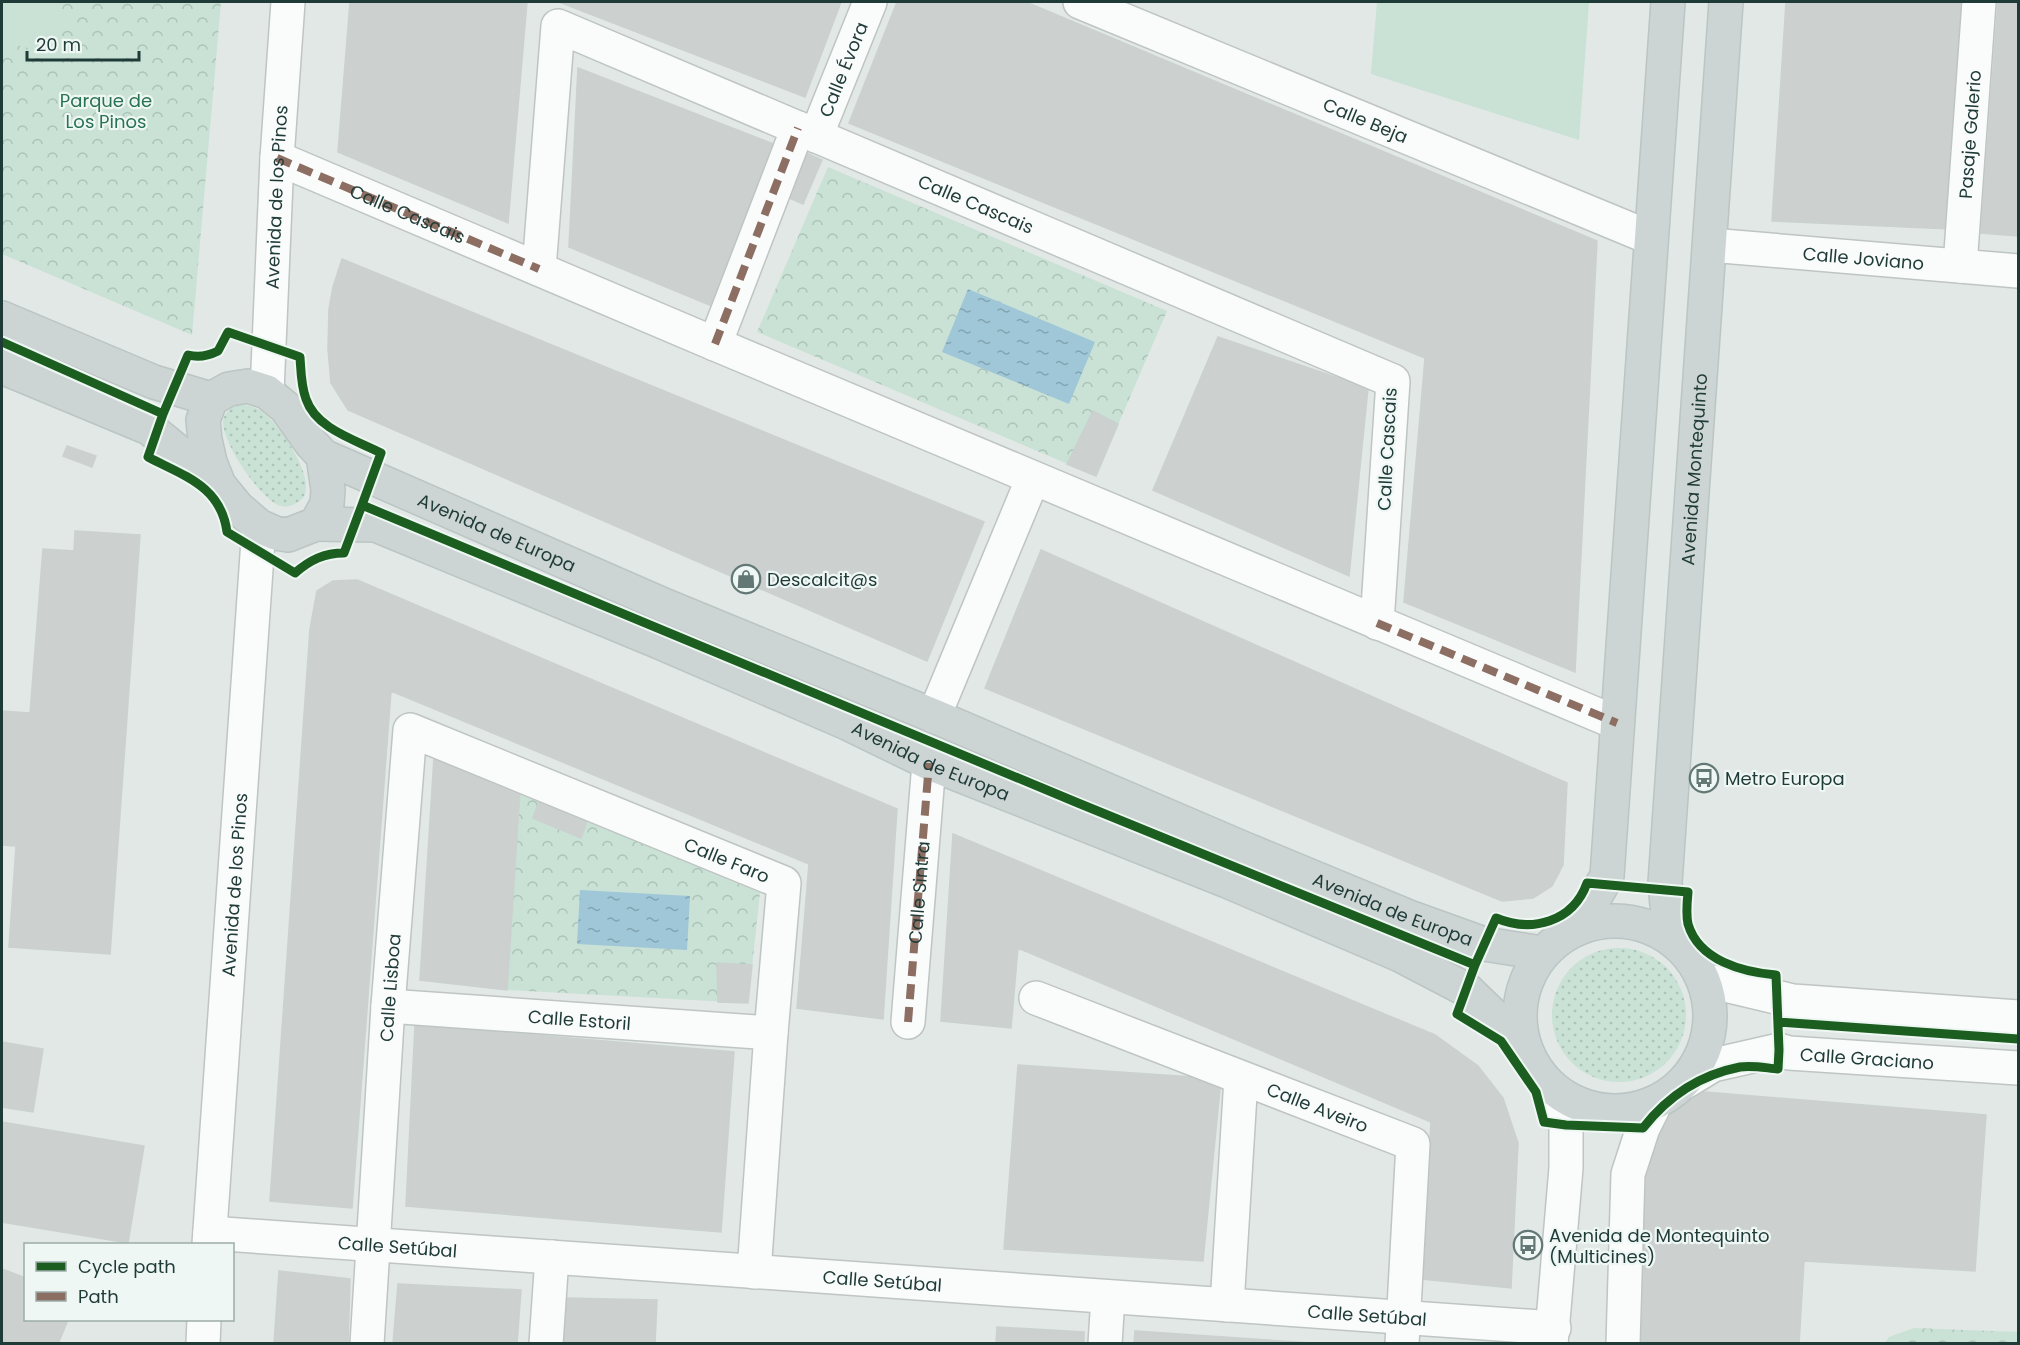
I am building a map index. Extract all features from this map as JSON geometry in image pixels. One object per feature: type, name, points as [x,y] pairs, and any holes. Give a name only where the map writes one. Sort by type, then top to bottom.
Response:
[{"type":"main road","points":[[1576,928],[1607,876],[1668,2]]},
{"type":"main road","name":"Avenida Montequinto","points":[[1670,938],[1665,883],[1726,2]]},
{"type":"main road","points":[[2,318],[154,382],[211,399]]},
{"type":"main road","points":[[2,367],[149,428],[219,485],[237,507],[259,526],[275,533],[288,535],[316,524],[327,504],[328,490],[323,456],[286,408],[267,392],[248,386],[229,389],[211,399],[203,420],[210,462],[219,485]]},
{"type":"main road","name":"Avenida de Europa","points":[[323,456],[666,606],[934,716],[1409,917],[1484,944],[1542,953]]},
{"type":"main road","name":"Avenida de Europa","points":[[316,524],[376,525],[657,641],[847,723],[929,763],[1227,881],[1400,955],[1467,990],[1524,1045]]},
{"type":"main road","points":[[1624,921],[1670,938],[1697,966],[1711,1003],[1709,1036],[1704,1054],[1685,1082],[1655,1104],[1607,1113],[1560,1097],[1547,1086],[1524,1045],[1518,1020],[1518,1007],[1524,982],[1542,953],[1576,928],[1624,921]]},
{"type":"street","name":"Avenida de los Pinos","points":[[267,392],[277,158],[288,2]]},
{"type":"street","name":"Calle Évora","points":[[715,344],[807,132],[870,2]]},
{"type":"street","name":"Calle Beja","points":[[1080,2],[1651,237]]},
{"type":"street","name":"Pasaje Galerio","points":[[1960,266],[1979,2]]},
{"type":"street","name":"Calle Cascais","points":[[539,269],[558,26],[1393,381],[1377,623]]},
{"type":"street","name":"Calle Cascais","points":[[277,158],[1617,723]]},
{"type":"street","name":"Calle Joviano","points":[[1710,245],[2019,271]]},
{"type":"street","points":[[934,716],[1034,478]]},
{"type":"street","name":"Avenida de los Pinos","points":[[209,1239],[259,526]]},
{"type":"street","name":"Calle Lisboa","points":[[367,1344],[388,1006],[410,730]]},
{"type":"street","name":"Calle Faro","points":[[410,730],[784,883],[754,1272]]},
{"type":"street","name":"Calle Sintra","points":[[908,1022],[929,763]]},
{"type":"street","points":[[1704,980],[1793,1001],[2019,1017]]},
{"type":"street","name":"Calle Aveiro","points":[[1036,998],[1413,1144],[1402,1331]]},
{"type":"street","name":"Calle Estoril","points":[[388,1006],[771,1033]]},
{"type":"street","name":"Calle Graciano","points":[[1685,1082],[1713,1065],[1779,1050],[1789,1053],[2019,1068]]},
{"type":"street","points":[[1227,1305],[1241,1077]]},
{"type":"street","points":[[1552,1336],[1566,1168],[1566,1125],[1560,1097]]},
{"type":"street","points":[[1623,1344],[1628,1174],[1643,1128],[1655,1104]]},
{"type":"street","name":"Calle Setúbal","points":[[209,1239],[373,1245],[1227,1305],[1402,1331],[1552,1336]]},
{"type":"street","points":[[546,1344],[552,1257]]},
{"type":"street","points":[[1105,1344],[1108,1297]]},
{"type":"street","points":[[203,1344],[204,1321]]},
{"type":"green space","name":"Parque de Los Pinos","points":[[2,2],[221,2],[192,335],[2,254]]},
{"type":"green space","points":[[2,2],[64,2],[50,54],[2,41]]},
{"type":"green space","points":[[1377,2],[1589,2],[1579,140],[1371,74]]},
{"type":"green space","points":[[828,167],[1167,311],[1096,476],[757,332]]},
{"type":"green space","points":[[242,404],[258,409],[268,416],[296,454],[306,483],[305,494],[298,502],[283,507],[273,502],[242,467],[223,426],[227,412]]},
{"type":"green space","points":[[520,790],[760,893],[748,1003],[507,990]]},
{"type":"green space","points":[[1619,948],[1645,953],[1666,968],[1681,989],[1686,1015],[1681,1041],[1666,1062],[1645,1077],[1619,1082],[1593,1077],[1572,1062],[1557,1041],[1552,1015],[1557,989],[1572,968],[1593,953]]},
{"type":"green space","points":[[1914,1328],[2018,1332],[2018,1343],[1884,1344],[1889,1337]]},
{"type":"water","points":[[968,289],[1095,342],[1069,404],[942,352]]},
{"type":"water","points":[[580,890],[690,896],[687,950],[577,944]]},
{"type":"building","points":[[350,2],[527,2],[508,223],[338,152]]},
{"type":"building","points":[[559,2],[841,2],[805,97]]},
{"type":"building","points":[[897,2],[1026,2],[1597,241],[1575,672],[1404,602],[1425,358],[849,123]]},
{"type":"building","points":[[1786,2],[1967,2],[1950,229],[1772,221]]},
{"type":"building","points":[[1998,2],[2018,2],[2018,236],[1981,233]]},
{"type":"building","points":[[578,68],[781,147],[712,306],[569,247]]},
{"type":"building","points":[[797,149],[822,160],[803,204],[778,193]]},
{"type":"building","points":[[342,259],[984,522],[927,661],[348,410],[331,383],[328,349],[329,309]]},
{"type":"building","points":[[1218,337],[1368,388],[1349,576],[1153,490]]},
{"type":"building","points":[[1093,411],[1118,424],[1096,476],[1067,464]]},
{"type":"building","points":[[67,446],[96,456],[92,467],[63,456]]},
{"type":"building","points":[[75,531],[140,535],[110,954],[9,947],[16,846],[2,845],[2,711],[30,713],[43,549],[74,551]]},
{"type":"building","points":[[1041,550],[1567,783],[1563,865],[1552,886],[1533,898],[1502,901],[985,688]]},
{"type":"building","points":[[357,580],[897,809],[883,1019],[797,1008],[809,864],[391,691],[352,1208],[270,1201],[310,629],[317,591],[333,581]]},
{"type":"building","points":[[434,757],[520,790],[507,990],[420,980]]},
{"type":"building","points":[[540,798],[588,819],[581,838],[533,818]]},
{"type":"building","points":[[953,834],[1435,1035],[1478,1066],[1503,1098],[1518,1143],[1511,1288],[1422,1279],[1431,1122],[1018,948],[1011,1028],[941,1021]]},
{"type":"building","points":[[717,963],[752,965],[748,1003],[718,1002]]},
{"type":"building","points":[[415,1025],[734,1052],[721,1232],[406,1206]]},
{"type":"building","points":[[2,1042],[43,1049],[33,1112],[2,1107]]},
{"type":"building","points":[[1018,1065],[1221,1079],[1203,1261],[1004,1249]]},
{"type":"building","points":[[1705,1092],[1986,1115],[1975,1271],[1804,1261],[1799,1344],[1629,1344],[1643,1128]]},
{"type":"building","points":[[2,1122],[144,1146],[128,1243],[2,1222]]},
{"type":"building","points":[[2,1269],[24,1277],[24,1321],[68,1321],[58,1344],[2,1344]]},
{"type":"building","points":[[279,1271],[350,1279],[348,1344],[274,1344]]},
{"type":"building","points":[[398,1284],[521,1290],[517,1344],[393,1344]]},
{"type":"building","points":[[566,1298],[657,1300],[655,1344],[563,1344]]},
{"type":"building","points":[[997,1327],[1084,1332],[1084,1344],[996,1344]]},
{"type":"building","points":[[1135,1331],[1327,1344],[1134,1344]]},
{"type":"marked path","points":[[715,344],[798,128]]},
{"type":"marked path","points":[[277,158],[539,269]]},
{"type":"marked path","points":[[1377,623],[1617,723]]},
{"type":"marked path","points":[[908,1022],[929,763]]},
{"type":"cycle path","points":[[362,505],[344,553],[318,558],[295,573],[227,532],[223,516],[209,493],[199,484],[148,457],[188,355],[203,356],[218,351],[228,332],[300,357],[304,394],[318,418],[338,432],[381,453],[362,505],[1078,803],[1475,965]]},
{"type":"cycle path","points":[[2,342],[163,414]]},
{"type":"cycle path","points":[[1587,883],[1688,892],[1688,924],[1702,947],[1712,956],[1737,967],[1776,975],[1778,1069],[1745,1066],[1711,1075],[1674,1097],[1643,1128],[1544,1122],[1536,1092],[1501,1041],[1457,1014],[1496,918],[1523,924],[1550,921],[1572,907],[1581,896],[1587,883]]},
{"type":"cycle path","points":[[1778,1022],[2018,1039]]},
{"type":"place","name":"Descalcit@s","points":[[746,579]]},
{"type":"place","name":"Metro Europa","points":[[1704,778]]},
{"type":"place","name":"Avenida de Montequinto (Multicines)","points":[[1528,1245]]}]
